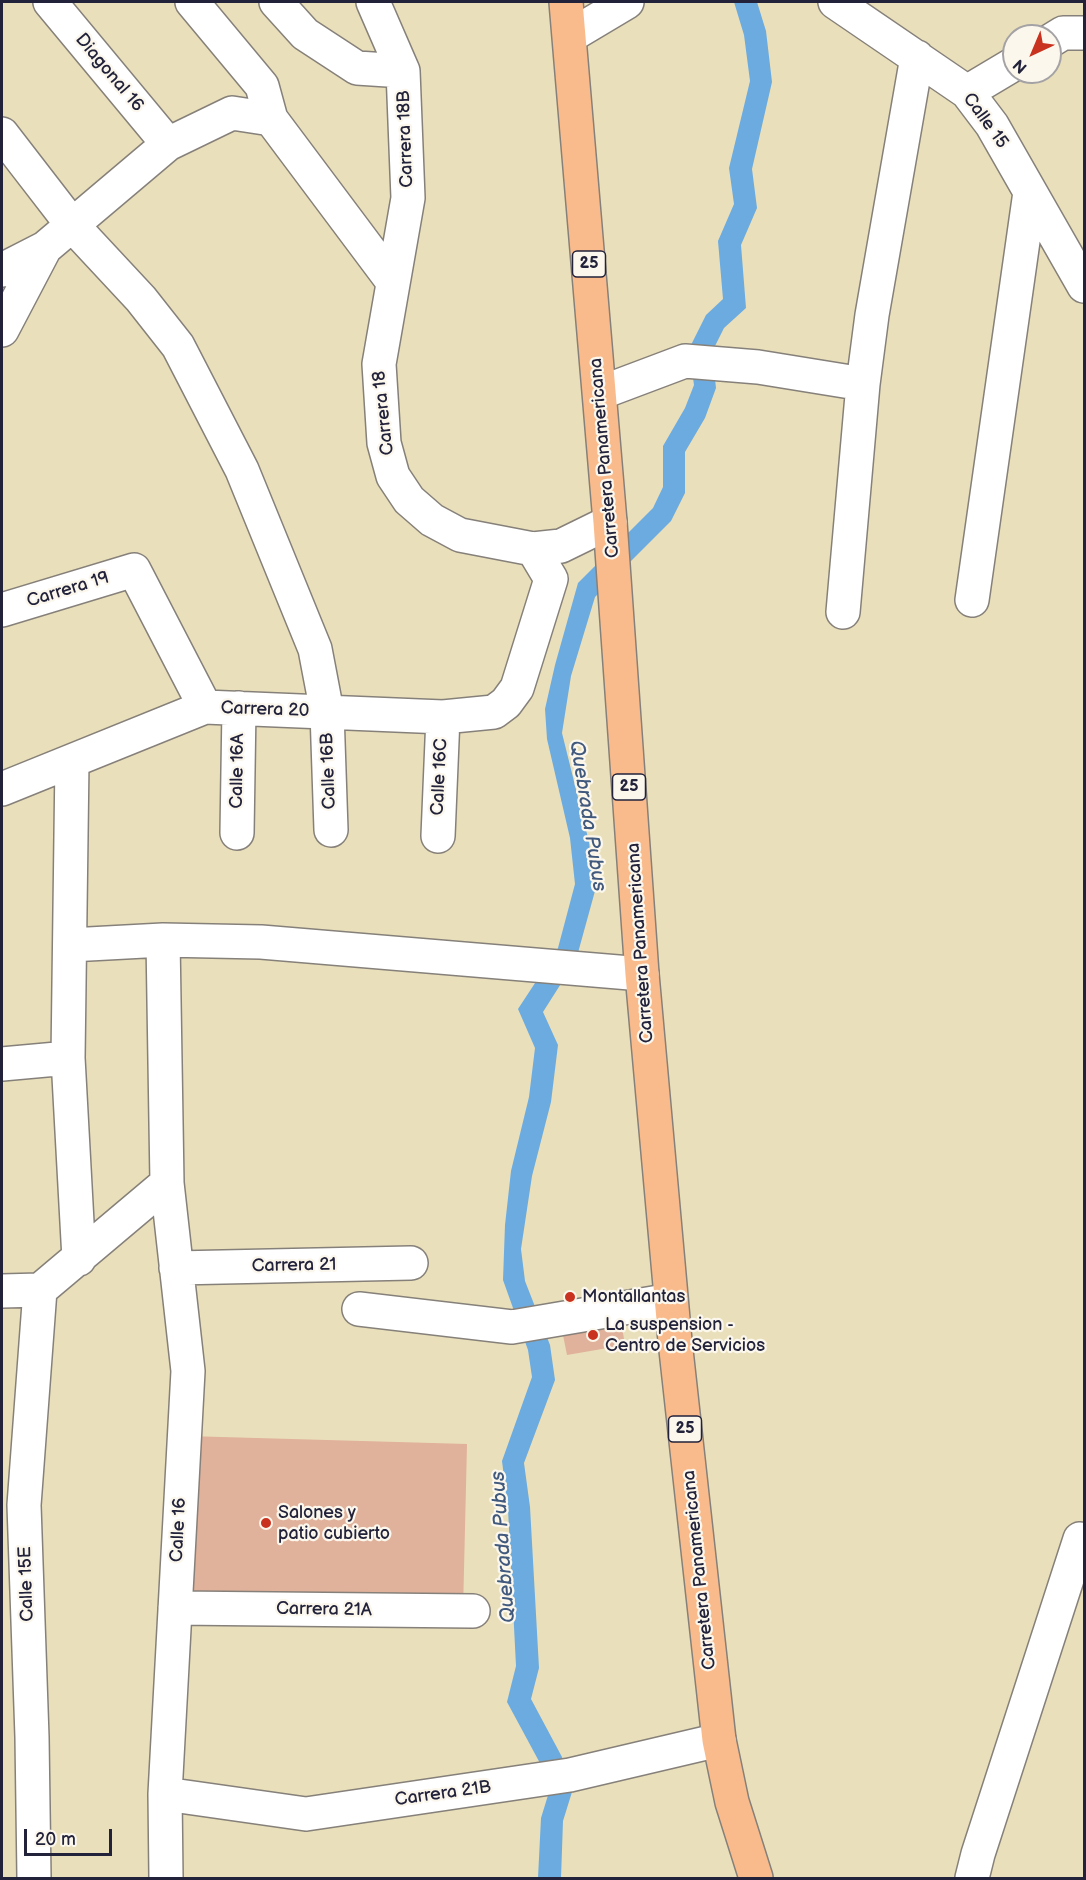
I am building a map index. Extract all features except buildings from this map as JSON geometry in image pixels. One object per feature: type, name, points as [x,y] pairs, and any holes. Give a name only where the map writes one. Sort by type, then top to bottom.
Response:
[{"type":"highway","name":"Carretera Panamericana","points":[[566,2],[600,393],[642,974],[671,1300],[719,1740],[732,1802],[756,1878]]},
{"type":"street","name":"Diagonal 16","points":[[50,2],[168,144]]},
{"type":"street","points":[[192,2],[262,86],[271,119],[393,282]]},
{"type":"street","points":[[276,2],[305,34],[357,68],[403,71]]},
{"type":"street","name":"Carrera 18B","points":[[373,2],[403,71],[408,198],[393,282]]},
{"type":"street","points":[[570,36],[627,2]]},
{"type":"street","name":"Calle 15","points":[[835,2],[967,92],[992,125],[1084,286]]},
{"type":"street","points":[[1062,34],[1084,33]]},
{"type":"street","points":[[843,612],[863,384],[874,304],[917,57]]},
{"type":"street","points":[[967,92],[1002,71]]},
{"type":"street","points":[[5,263],[45,248],[168,144],[232,114],[271,119]]},
{"type":"street","name":"Calle 16B","points":[[2,134],[73,226],[141,299],[178,346],[242,470],[315,650],[327,712],[331,830]]},
{"type":"street","points":[[972,600],[1030,192]]},
{"type":"street","points":[[2,330],[45,248]]},
{"type":"street","name":"Carrera 18","points":[[393,282],[379,364],[384,443],[393,476],[409,500],[432,520],[460,535],[533,549],[561,546],[610,524]]},
{"type":"street","points":[[600,393],[685,361],[758,367],[863,384]]},
{"type":"street","name":"Carrera 20","points":[[2,789],[205,707],[443,717],[494,712],[506,703],[517,688],[551,579],[533,549]]},
{"type":"street","name":"Carrera 19","points":[[2,610],[134,570],[205,707]]},
{"type":"street","name":"Calle 16A","points":[[237,833],[239,708]]},
{"type":"street","name":"Calle 16C","points":[[438,836],[443,717]]},
{"type":"street","points":[[72,761],[68,1058],[80,1259]]},
{"type":"street","points":[[70,945],[163,940],[261,942],[642,974]]},
{"type":"street","name":"Calle 16","points":[[163,940],[166,1183],[188,1371],[165,1794],[166,1878]]},
{"type":"street","points":[[2,1064],[68,1058]]},
{"type":"street","points":[[2,1291],[40,1290],[80,1259],[166,1183]]},
{"type":"street","name":"Carrera 21","points":[[176,1268],[411,1263]]},
{"type":"street","name":"Calle 15E","points":[[34,1878],[24,1505],[40,1290]]},
{"type":"street","points":[[358,1309],[531,1324],[671,1300]]},
{"type":"street","points":[[972,1878],[1080,1539]]},
{"type":"street","name":"Carrera 21A","points":[[175,1608],[473,1611]]},
{"type":"street","name":"Carrera 21B","points":[[165,1794],[306,1814],[570,1775],[719,1740]]},
{"type":"water","points":[[734,2],[757,2],[766,31],[772,82],[752,169],[757,208],[741,245],[746,308],[724,328],[712,352],[716,388],[705,418],[685,452],[685,493],[671,521],[595,597],[571,676],[562,733],[589,842],[595,891],[576,960],[543,1012],[558,1045],[551,1102],[532,1176],[521,1249],[525,1281],[550,1345],[555,1380],[524,1463],[530,1507],[539,1668],[531,1699],[562,1757],[572,1792],[563,1821],[561,1878],[538,1878],[541,1818],[549,1792],[541,1765],[507,1702],[516,1666],[508,1509],[502,1461],[532,1377],[528,1350],[503,1280],[505,1225],[511,1171],[529,1097],[535,1048],[518,1009],[558,948],[575,884],[570,838],[547,739],[545,709],[578,583],[653,508],[663,487],[663,446],[685,408],[694,385],[689,349],[706,315],[723,299],[718,241],[734,204],[729,168],[750,81],[744,35]]},
{"type":"place","name":"Montallantas","points":[[570,1297]]},
{"type":"place","name":"La suspension - Centro de Servicios","points":[[593,1335]]},
{"type":"place","name":"Salones y patio cubierto","points":[[266,1523]]},
{"type":"water label","name":"Quebrada Pubus","points":[[587,816]]},
{"type":"water label","name":"Quebrada Pubus","points":[[504,1547]]}]
